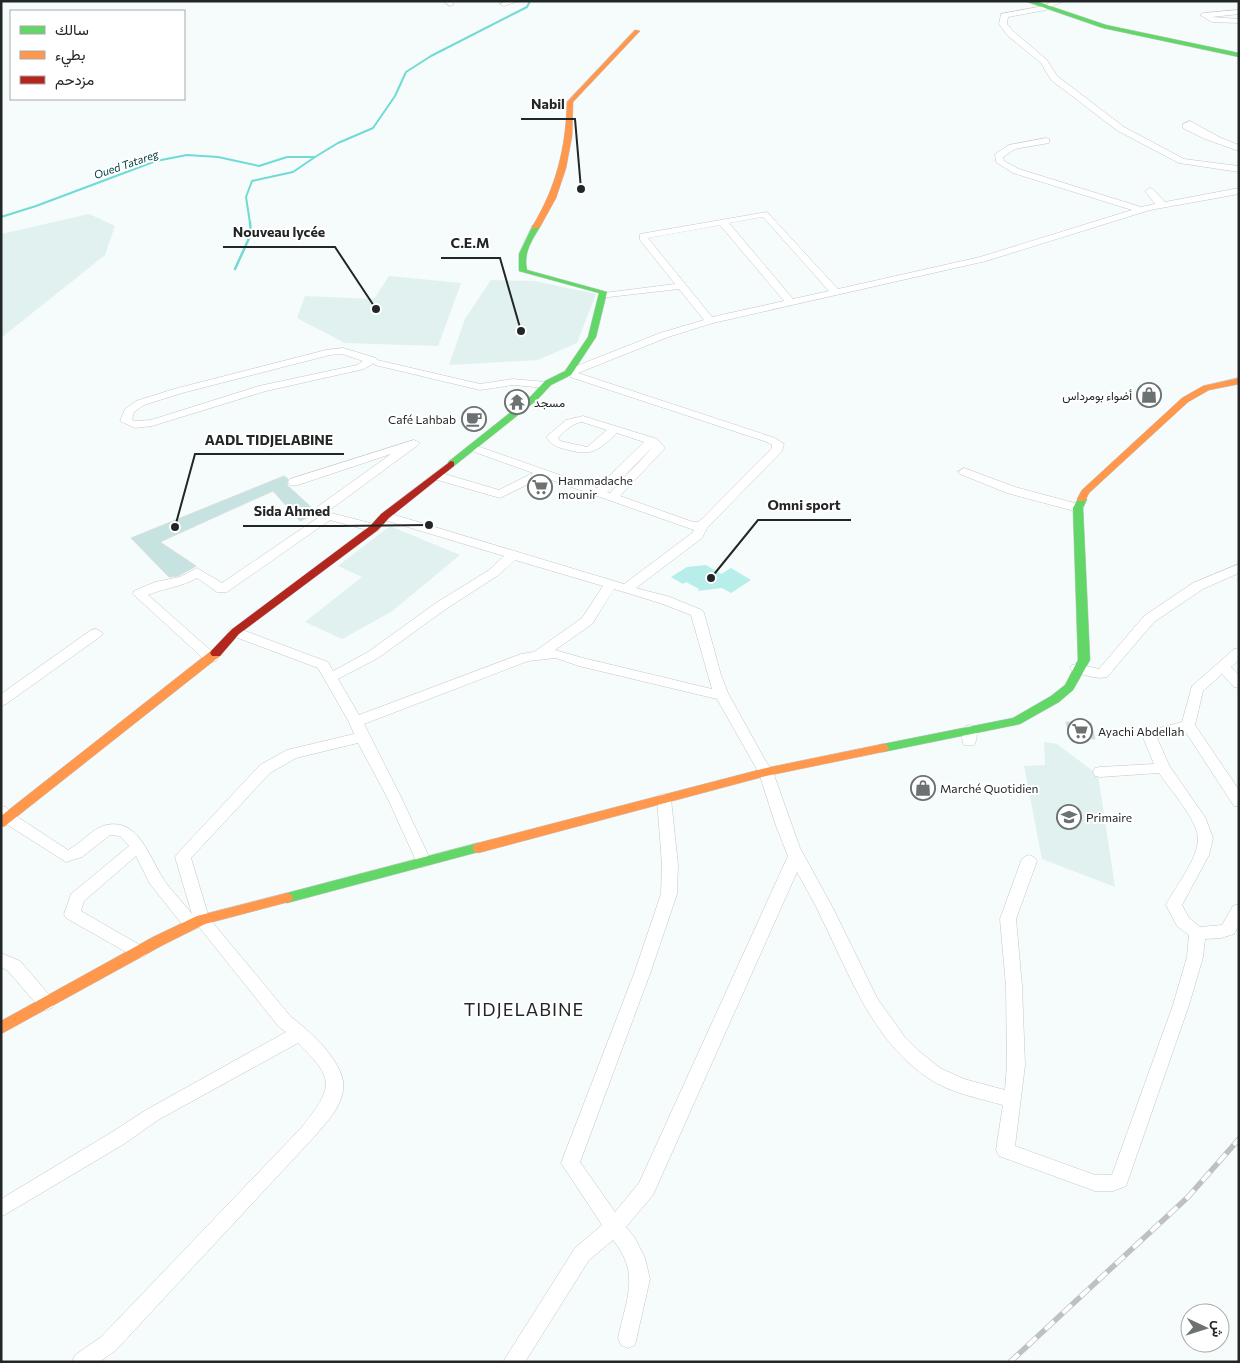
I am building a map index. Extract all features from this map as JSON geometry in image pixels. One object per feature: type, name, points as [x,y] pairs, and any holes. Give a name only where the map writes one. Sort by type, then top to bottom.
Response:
[{"type":"main road","points":[[1028,1],[1049,4],[1124,27],[1239,50]]},
{"type":"main road","points":[[1049,4],[1086,23],[1137,36],[1239,55]]},
{"type":"main road","points":[[4,817],[210,658],[235,632],[374,528],[385,516],[438,476],[534,398],[546,385],[568,373],[592,337],[604,296],[603,292],[529,274],[522,271],[520,261],[527,243],[549,207],[560,181],[565,162],[570,102],[637,31]]},
{"type":"main road","points":[[1,1028],[197,922],[766,772],[969,736],[1016,721],[1051,702],[1067,689],[1077,668],[1084,660],[1078,508],[1084,492],[1185,400],[1206,388],[1239,381]]},
{"type":"street","points":[[504,4],[516,1]]},
{"type":"street","points":[[1049,4],[1004,16],[1003,24],[1010,33],[1036,54],[1054,78],[1120,129],[1178,160],[1197,165],[1239,169]]},
{"type":"street","points":[[1239,12],[1204,15],[1212,20],[1239,21]]},
{"type":"street","points":[[1218,140],[1239,148]]},
{"type":"street","points":[[1046,141],[1012,147],[998,156],[1000,162],[1016,171],[1141,210]]},
{"type":"street","points":[[1150,191],[1156,200],[1163,205]]},
{"type":"street","points":[[568,373],[664,335],[710,321],[835,291],[983,259],[1141,210],[1239,191]]},
{"type":"street","points":[[710,321],[644,236],[759,215],[767,216],[835,291]]},
{"type":"street","points":[[723,222],[790,302]]},
{"type":"street","points":[[604,296],[681,286]]},
{"type":"street","points":[[375,362],[264,388],[152,423],[135,425],[126,421],[130,411],[140,403],[178,391],[330,352],[349,352],[375,362],[480,387],[513,382],[546,385]]},
{"type":"street","points":[[568,373],[778,444],[778,449],[701,526],[698,535],[626,589]]},
{"type":"street","points":[[612,498],[659,448],[658,444],[652,441],[615,429],[583,419],[575,419],[569,422],[552,436],[553,440],[589,452],[595,449],[615,429]]},
{"type":"street","points":[[598,493],[652,441]]},
{"type":"street","points":[[294,482],[414,443],[317,513],[374,528]]},
{"type":"street","points":[[473,448],[692,526],[701,526]]},
{"type":"street","points":[[964,472],[1011,490],[1078,508]]},
{"type":"street","points":[[438,476],[500,494],[542,473]]},
{"type":"street","points":[[385,516],[513,556],[665,600],[697,613],[702,625],[712,670],[723,696],[758,763],[766,772],[796,856],[829,916],[867,998],[888,1031],[911,1056],[936,1074],[965,1086],[1013,1100]]},
{"type":"street","points":[[210,658],[139,594],[160,585],[184,580],[197,572],[222,589],[327,517]]},
{"type":"street","points":[[330,678],[373,655],[441,606],[493,573],[513,556]]},
{"type":"street","points":[[1077,668],[1102,674],[1149,619],[1198,586],[1239,568]]},
{"type":"street","points":[[537,656],[587,621],[610,584]]},
{"type":"street","points":[[235,632],[323,665],[394,797],[423,861]]},
{"type":"street","points":[[1,701],[96,633]]},
{"type":"street","points":[[1239,652],[1197,688],[1188,725],[1239,802]]},
{"type":"street","points":[[197,922],[182,857],[265,769],[292,754],[359,730],[464,679],[526,657],[557,654],[579,662],[723,696]]},
{"type":"street","points":[[1223,667],[1239,684]]},
{"type":"street","points":[[1188,725],[1149,735],[1163,768],[1200,821],[1206,839],[1204,851],[1174,905],[1184,922],[1197,933],[1228,930],[1239,910]]},
{"type":"street","points":[[1100,772],[1163,768]]},
{"type":"street","points":[[628,1338],[640,1279],[638,1264],[628,1244],[570,1163],[643,971],[669,894],[670,865],[664,799]]},
{"type":"street","points":[[4,817],[66,856],[73,856],[89,841],[110,830],[125,832],[139,848],[156,880],[197,922],[285,1022],[300,1033],[334,1074],[335,1090],[327,1107],[308,1132],[114,1337],[82,1362]]},
{"type":"street","points":[[139,848],[129,853],[77,898],[72,914],[86,920],[139,952]]},
{"type":"street","points":[[513,1362],[582,1254],[614,1227],[646,1189],[796,856]]},
{"type":"street","points":[[1029,861],[1008,919],[1014,986],[1016,1065],[1013,1100],[1005,1150],[1095,1183],[1113,1183],[1119,1180],[1181,1005],[1195,957],[1197,933]]},
{"type":"street","points":[[1,959],[14,966],[46,1003]]},
{"type":"street","points":[[1,1209],[118,1138],[152,1115],[300,1033]]},
{"type":"shaded area","points":[[89,214],[115,226],[105,255],[1,338],[1,234]]},
{"type":"shaded area","points":[[389,276],[461,283],[438,346],[345,343],[297,318],[305,296],[374,299]]},
{"type":"shaded area","points":[[491,280],[534,281],[596,294],[577,343],[538,360],[449,365],[465,319]]},
{"type":"shaded area","points":[[390,526],[460,555],[391,612],[342,639],[305,622],[362,577],[338,566]]},
{"type":"shaded area","points":[[706,565],[721,574],[731,568],[751,580],[731,593],[722,588],[698,591],[699,589],[686,582],[683,584],[671,577],[687,567]]},
{"type":"shaded area","name":"Primaire","points":[[1044,742],[1057,744],[1098,775],[1115,887],[1042,859],[1024,766],[1045,765]]},
{"type":"building","points":[[284,476],[288,479],[287,485],[312,508],[309,512],[311,516],[300,521],[273,491],[226,512],[160,542],[196,566],[178,576],[169,577],[131,538]]},
{"type":"building","name":"Hammadache mounir","points":[[540,481],[549,483],[541,494],[530,491]]},
{"type":"building","name":"Ayachi Abdellah","points":[[1066,722],[1091,723],[1095,739],[1070,738]]},
{"type":"waterway","name":"Oued Tatareg","points":[[315,157],[338,143],[373,128],[395,96],[406,72],[431,56],[527,7],[530,1]]},
{"type":"waterway","name":"Oued Tatareg","points":[[1,217],[36,206],[156,161],[187,155],[218,157],[259,166],[287,157],[315,157]]},
{"type":"waterway","points":[[250,223],[246,197],[252,181],[293,172],[315,157]]},
{"type":"waterway","points":[[235,269],[251,234],[250,222]]},
{"type":"railway","points":[[1010,1362],[1188,1197],[1239,1139]]},
{"type":"traffic: fast","points":[[1028,1],[1105,27],[1239,55]]},
{"type":"traffic: fast","points":[[451,464],[534,398],[548,383],[568,373],[592,337],[603,292],[523,271],[523,254],[536,227]]},
{"type":"traffic: fast","points":[[883,748],[1016,721],[1055,699],[1069,687],[1084,660],[1078,508],[1082,499]]},
{"type":"traffic: fast","points":[[287,898],[478,848]]},
{"type":"traffic: slow","points":[[536,227],[552,198],[563,168],[569,136],[570,102],[637,31]]},
{"type":"traffic: slow","points":[[1082,499],[1085,492],[1185,400],[1206,388],[1239,381]]},
{"type":"traffic: slow","points":[[1,823],[216,653]]},
{"type":"traffic: slow","points":[[478,848],[766,772],[883,748]]},
{"type":"traffic: slow","points":[[1,1028],[158,941],[202,920],[287,898]]},
{"type":"traffic: jam","points":[[216,653],[235,632],[374,528],[385,516],[451,464]]},
{"type":"place","name":"Nabil","points":[[581,189]]},
{"type":"place","name":"Nouveau lycée","points":[[376,309]]},
{"type":"place","name":"C.E.M","points":[[521,331]]},
{"type":"place","name":"أضواء بومرداس","points":[[1149,395]]},
{"type":"place","name":"مسجد","points":[[517,402]]},
{"type":"place","name":"Café Lahbab","points":[[474,419]]},
{"type":"place","name":"Hammadache mounir","points":[[540,487]]},
{"type":"place","name":"Sida Ahmed","points":[[429,525]]},
{"type":"place","name":"AADL TIDJELABINE","points":[[175,527]]},
{"type":"place","name":"Omni sport","points":[[711,578]]},
{"type":"place","name":"Ayachi Abdellah","points":[[1080,731]]},
{"type":"place","name":"Marché Quotidien","points":[[923,788]]},
{"type":"place","name":"Primaire","points":[[1069,817]]},
{"type":"district","name":"TIDJELABINE","points":[[524,1009]]}]
